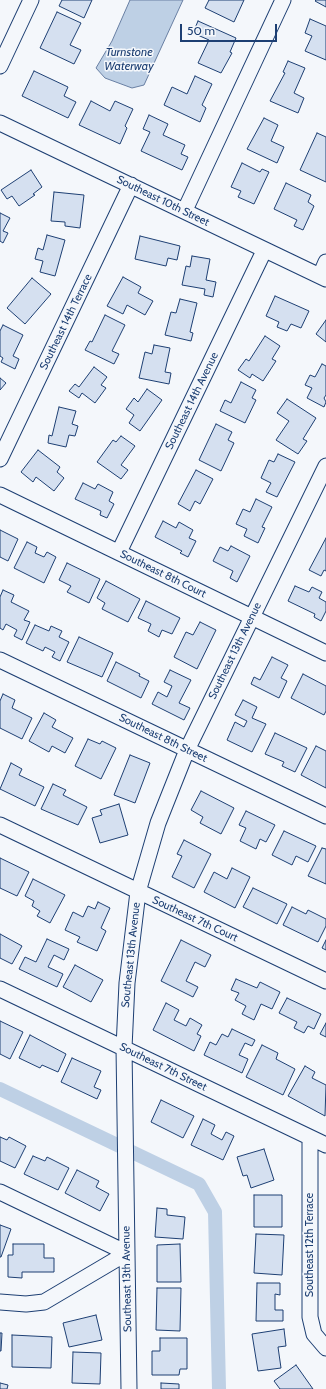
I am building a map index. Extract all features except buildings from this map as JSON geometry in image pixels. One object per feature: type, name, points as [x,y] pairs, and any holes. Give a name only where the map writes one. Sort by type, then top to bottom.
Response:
[{"type":"street","points":[[0,66],[31,0]]},
{"type":"street","points":[[185,210],[283,0]]},
{"type":"street","name":"Southeast 10th Street","points":[[0,122],[185,210],[264,250],[324,272]]},
{"type":"street","name":"Southeast 14th Terrace","points":[[0,459],[131,185]]},
{"type":"street","name":"Southeast 14th Avenue","points":[[119,552],[264,250]]},
{"type":"street","name":"Southeast 13th Avenue","points":[[128,1389],[124,1048],[127,983],[138,892],[158,823],[187,750],[326,466]]},
{"type":"street","name":"Southeast 8th Court","points":[[0,495],[326,653]]},
{"type":"street","name":"Southeast 8th Street","points":[[0,660],[326,816]]},
{"type":"street","name":"Southeast 7th Court","points":[[0,825],[326,981]]},
{"type":"street","name":"Southeast 7th Street","points":[[0,988],[326,1146]]},
{"type":"street","name":"Southeast 12th Terrace","points":[[310,1138],[310,1317],[314,1334],[326,1348]]},
{"type":"street","points":[[0,1192],[127,1252]]},
{"type":"street","points":[[0,1302],[26,1304],[44,1302],[127,1252]]},
{"type":"water","name":"Turnstone Waterway","points":[[130,0],[183,0],[144,85],[132,88],[105,78],[96,68],[112,41]]},
{"type":"waterway","points":[[0,1089],[199,1184],[215,1212],[219,1389]]}]
